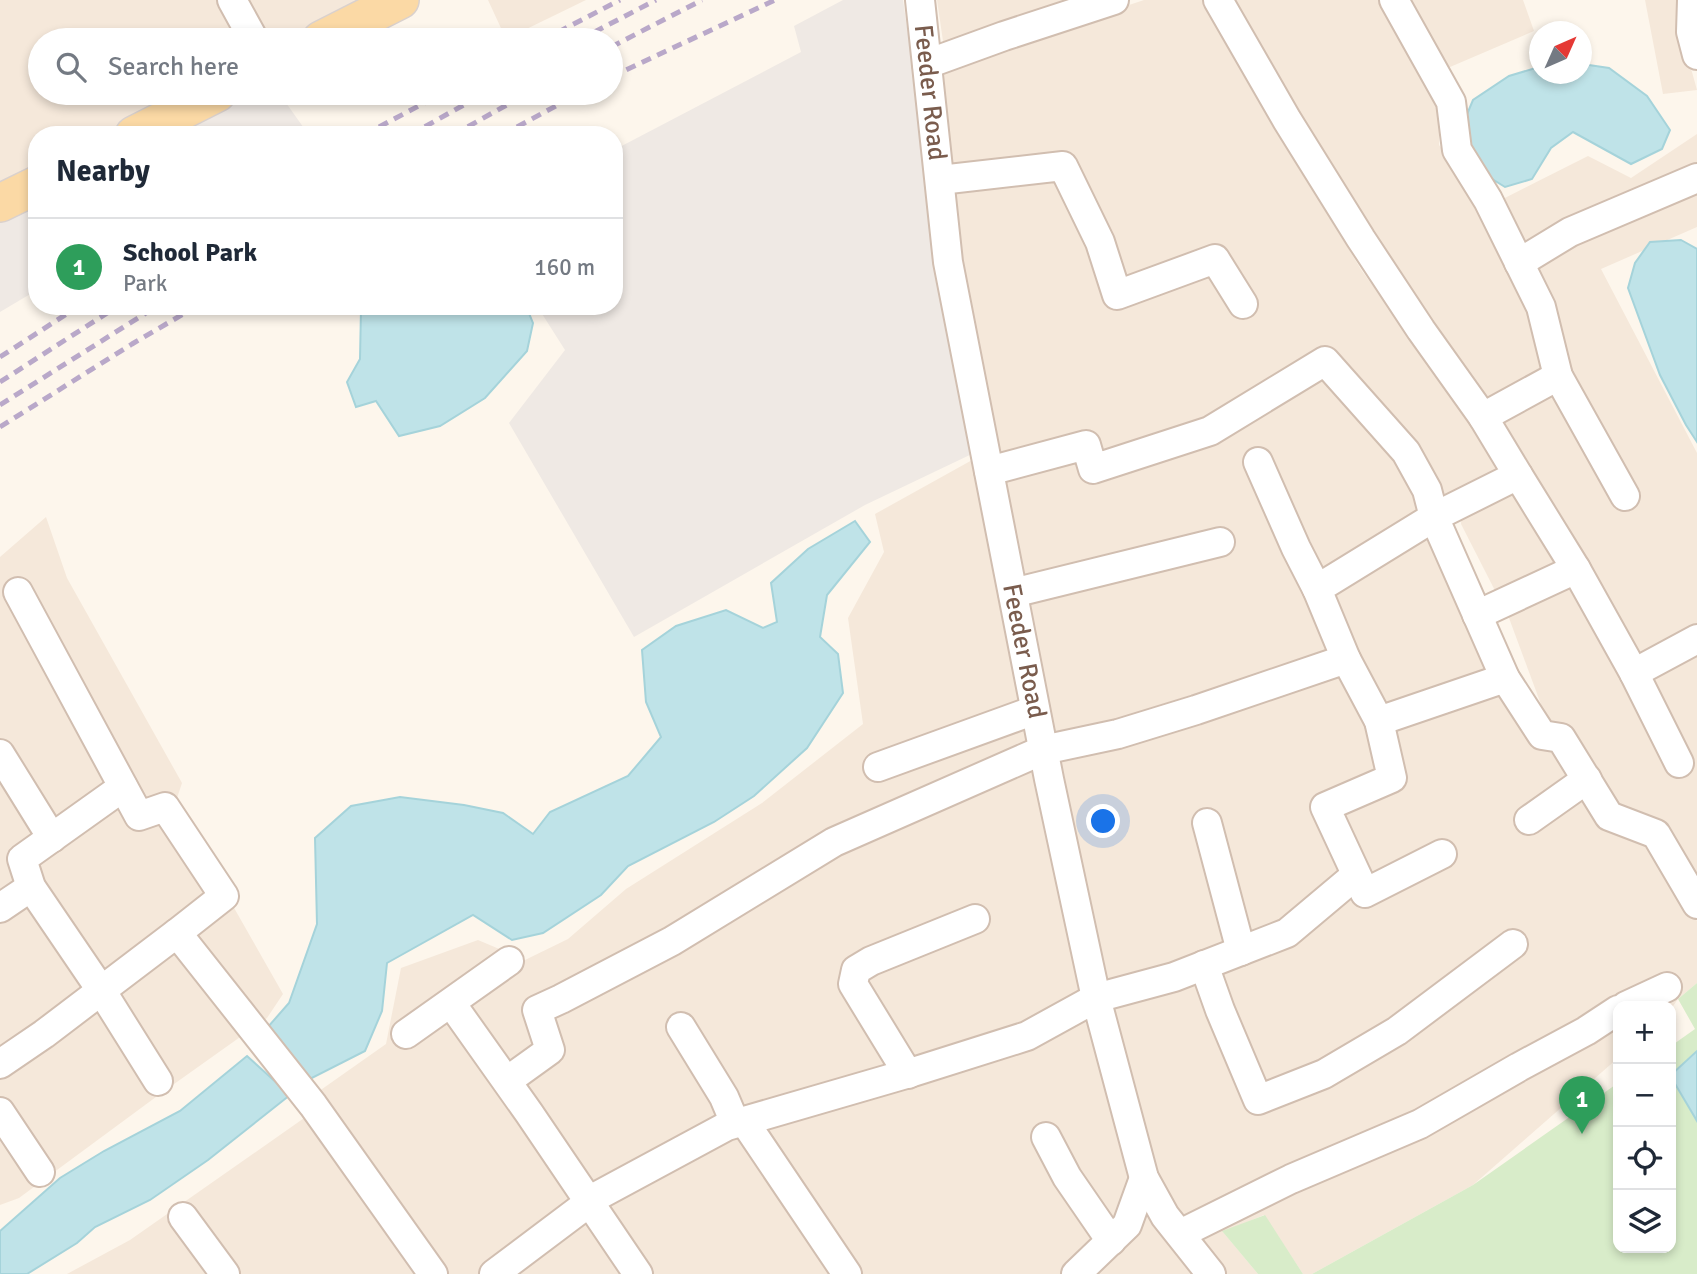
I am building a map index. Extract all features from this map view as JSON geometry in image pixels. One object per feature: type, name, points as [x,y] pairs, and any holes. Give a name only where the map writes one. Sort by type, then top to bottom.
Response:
[{"type":"main road","points":[[344,28],[393,2]]},
{"type":"main road","points":[[152,126],[193,105]]},
{"type":"main road","points":[[0,203],[28,189]]},
{"type":"street","points":[[232,0],[247,28]]},
{"type":"street","name":"Feeder Road","points":[[920,0],[948,262],[1043,750],[1096,998],[1144,1178],[1165,1216],[1211,1274]]},
{"type":"street","points":[[927,64],[1115,0]]},
{"type":"street","points":[[1218,0],[1287,120],[1361,239],[1483,417],[1576,569],[1634,673],[1679,764]]},
{"type":"street","points":[[1394,0],[1451,102],[1457,150],[1488,200],[1541,307],[1558,376],[1625,496]]},
{"type":"street","points":[[1692,0],[1691,32],[1697,55]]},
{"type":"street","points":[[940,180],[1063,166],[1100,242],[1117,295],[1216,259],[1243,304]]},
{"type":"street","points":[[1519,263],[1570,232],[1697,178]]},
{"type":"street","points":[[989,471],[1086,445],[1093,469],[1210,431],[1325,361],[1406,452],[1427,491],[1434,517],[1505,678],[1542,735],[1561,737],[1609,816],[1656,834],[1697,904]]},
{"type":"street","points":[[1483,417],[1558,376]]},
{"type":"street","points":[[1258,462],[1346,659],[1379,721],[1392,778],[1325,807],[1356,875],[1365,893],[1441,854]]},
{"type":"street","points":[[1317,589],[1434,517],[1518,475]]},
{"type":"street","points":[[1013,593],[1220,542]]},
{"type":"street","points":[[1477,615],[1576,569]]},
{"type":"street","points":[[0,1064],[44,1034],[224,896],[165,807],[139,816],[18,592]]},
{"type":"street","points":[[1634,673],[1697,639]]},
{"type":"street","points":[[507,1082],[550,1050],[537,1010],[672,941],[834,842],[1043,750],[1132,730],[1346,659]]},
{"type":"street","points":[[1379,721],[1505,678]]},
{"type":"street","points":[[878,767],[1035,710]]},
{"type":"street","points":[[0,754],[51,838]]},
{"type":"street","points":[[1529,820],[1587,779]]},
{"type":"street","points":[[123,787],[23,859],[31,887],[101,990],[158,1081]]},
{"type":"street","points":[[1207,823],[1241,951]]},
{"type":"street","points":[[494,1274],[590,1201],[727,1126],[1027,1036],[1096,998],[1174,977],[1287,933],[1356,875]]},
{"type":"street","points":[[0,908],[31,887]]},
{"type":"street","points":[[908,1073],[853,984],[856,970],[871,961],[975,919]]},
{"type":"street","points":[[177,933],[313,1105],[433,1274]]},
{"type":"street","points":[[1204,965],[1258,1100],[1324,1074],[1397,1031],[1513,944]]},
{"type":"street","points":[[406,1034],[509,961]]},
{"type":"street","points":[[1637,1001],[1667,987]]},
{"type":"street","points":[[451,1003],[638,1274]]},
{"type":"street","points":[[1180,1234],[1291,1179],[1420,1124],[1613,1013]]},
{"type":"street","points":[[681,1027],[740,1122],[847,1274]]},
{"type":"street","points":[[0,1112],[40,1172]]},
{"type":"street","points":[[1046,1137],[1067,1177],[1111,1241]]},
{"type":"street","points":[[1076,1274],[1127,1225],[1144,1178]]},
{"type":"street","points":[[183,1217],[225,1274]]},
{"type":"shaded area","points":[[0,0],[375,0],[318,28],[28,28],[28,105],[165,105],[123,126],[28,126],[28,173],[0,186]]},
{"type":"shaded area","points":[[488,0],[586,0],[529,28],[501,28]]},
{"type":"shaded area","points":[[843,0],[903,0],[926,158],[976,452],[865,505],[634,637],[509,423],[565,350],[543,315],[623,315],[623,145],[801,52],[794,26]]},
{"type":"shaded area","points":[[937,0],[1093,0],[944,48]]},
{"type":"shaded area","points":[[1144,0],[1209,0],[1272,123],[1362,271],[1506,467],[1430,507],[1504,664],[1386,708],[1337,649],[1049,740],[960,257],[940,68]]},
{"type":"shaded area","points":[[1227,0],[1523,0],[1530,21],[1529,33],[1422,79],[1439,104],[1439,145],[1487,207],[1588,156],[1631,178],[1697,134],[1697,227],[1601,269],[1697,453],[1697,883],[1612,807],[1549,726],[1509,618],[1461,524],[1462,509],[1524,471],[1408,297]]},
{"type":"shaded area","points":[[1645,0],[1685,0],[1680,29],[1697,90],[1663,94]]},
{"type":"shaded area","points":[[212,105],[288,105],[302,126],[171,126]]},
{"type":"shaded area","points":[[28,199],[28,295],[0,312],[0,213]]},
{"type":"shaded area","points":[[974,459],[1087,992],[1004,1029],[597,1185],[479,1274],[444,1274],[315,1094],[386,1044],[401,968],[478,940],[525,960],[568,939],[626,889],[762,803],[863,724],[848,618],[884,552],[875,514]]},
{"type":"shaded area","points":[[46,517],[67,578],[182,783],[175,804],[283,994],[267,1018],[19,1198],[0,1205],[0,557]]},
{"type":"shaded area","points":[[1343,669],[1372,731],[1510,685],[1554,746],[1645,838],[1697,921],[1697,983],[1676,1002],[1613,1001],[1613,1062],[1473,1185],[1312,1274],[1303,1274],[1264,1215],[1223,1232],[1258,1274],[1227,1274],[1154,1179],[1109,1009],[1055,758]]},
{"type":"shaded area","points":[[1090,1010],[1132,1175],[1120,1219],[1062,1274],[514,1274],[613,1202],[757,1125]]},
{"type":"shaded area","points":[[307,1116],[420,1274],[67,1274],[130,1240]]},
{"type":"shaded area","points":[[1147,1195],[1202,1274],[1084,1274]]},
{"type":"green space","points":[[1697,983],[1697,1274],[1312,1274],[1473,1185],[1613,1087],[1613,1253],[1676,1253],[1676,1042],[1695,1029],[1678,999]]},
{"type":"green space","points":[[1265,1215],[1303,1274],[1258,1274],[1222,1231]]},
{"type":"water","points":[[1592,65],[1609,68],[1647,96],[1670,130],[1662,149],[1631,164],[1573,132],[1551,148],[1532,179],[1505,187],[1489,177],[1460,131],[1473,100],[1509,76],[1529,70],[1529,84],[1592,84]]},
{"type":"water","points":[[1681,240],[1697,249],[1697,442],[1660,375],[1628,288],[1635,263],[1650,242]]},
{"type":"water","points":[[361,315],[530,315],[533,323],[527,351],[485,398],[440,426],[399,436],[376,401],[356,407],[347,382],[360,359]]},
{"type":"water","points":[[855,521],[870,542],[827,595],[820,637],[838,654],[843,693],[807,748],[754,796],[714,822],[628,866],[601,895],[543,933],[512,940],[473,915],[387,963],[382,1011],[365,1051],[306,1081],[267,1028],[289,1003],[317,924],[315,838],[351,806],[400,797],[503,813],[533,834],[550,812],[628,776],[661,737],[646,702],[642,650],[676,626],[726,610],[763,628],[777,622],[771,583],[808,549]]},
{"type":"water","points":[[1697,1051],[1697,1121],[1676,1085],[1676,1070]]},
{"type":"water","points":[[247,1056],[290,1095],[208,1160],[150,1200],[95,1227],[77,1243],[27,1274],[0,1274],[0,1231],[60,1178],[104,1151],[180,1111]]},
{"type":"railway","points":[[566,28],[620,0]]},
{"type":"railway","points":[[602,28],[656,0]]},
{"type":"railway","points":[[623,41],[702,0]]},
{"type":"railway","points":[[623,71],[775,0]]},
{"type":"railway","points":[[381,126],[420,105]]},
{"type":"railway","points":[[426,126],[464,105]]},
{"type":"railway","points":[[469,126],[507,105]]},
{"type":"railway","points":[[519,126],[558,105]]},
{"type":"railway","points":[[0,357],[65,315]]},
{"type":"railway","points":[[0,382],[104,315]]},
{"type":"railway","points":[[0,405],[143,315]]},
{"type":"railway","points":[[0,427],[182,315]]},
{"type":"place","name":"School Park","points":[[1582,1134]]}]
